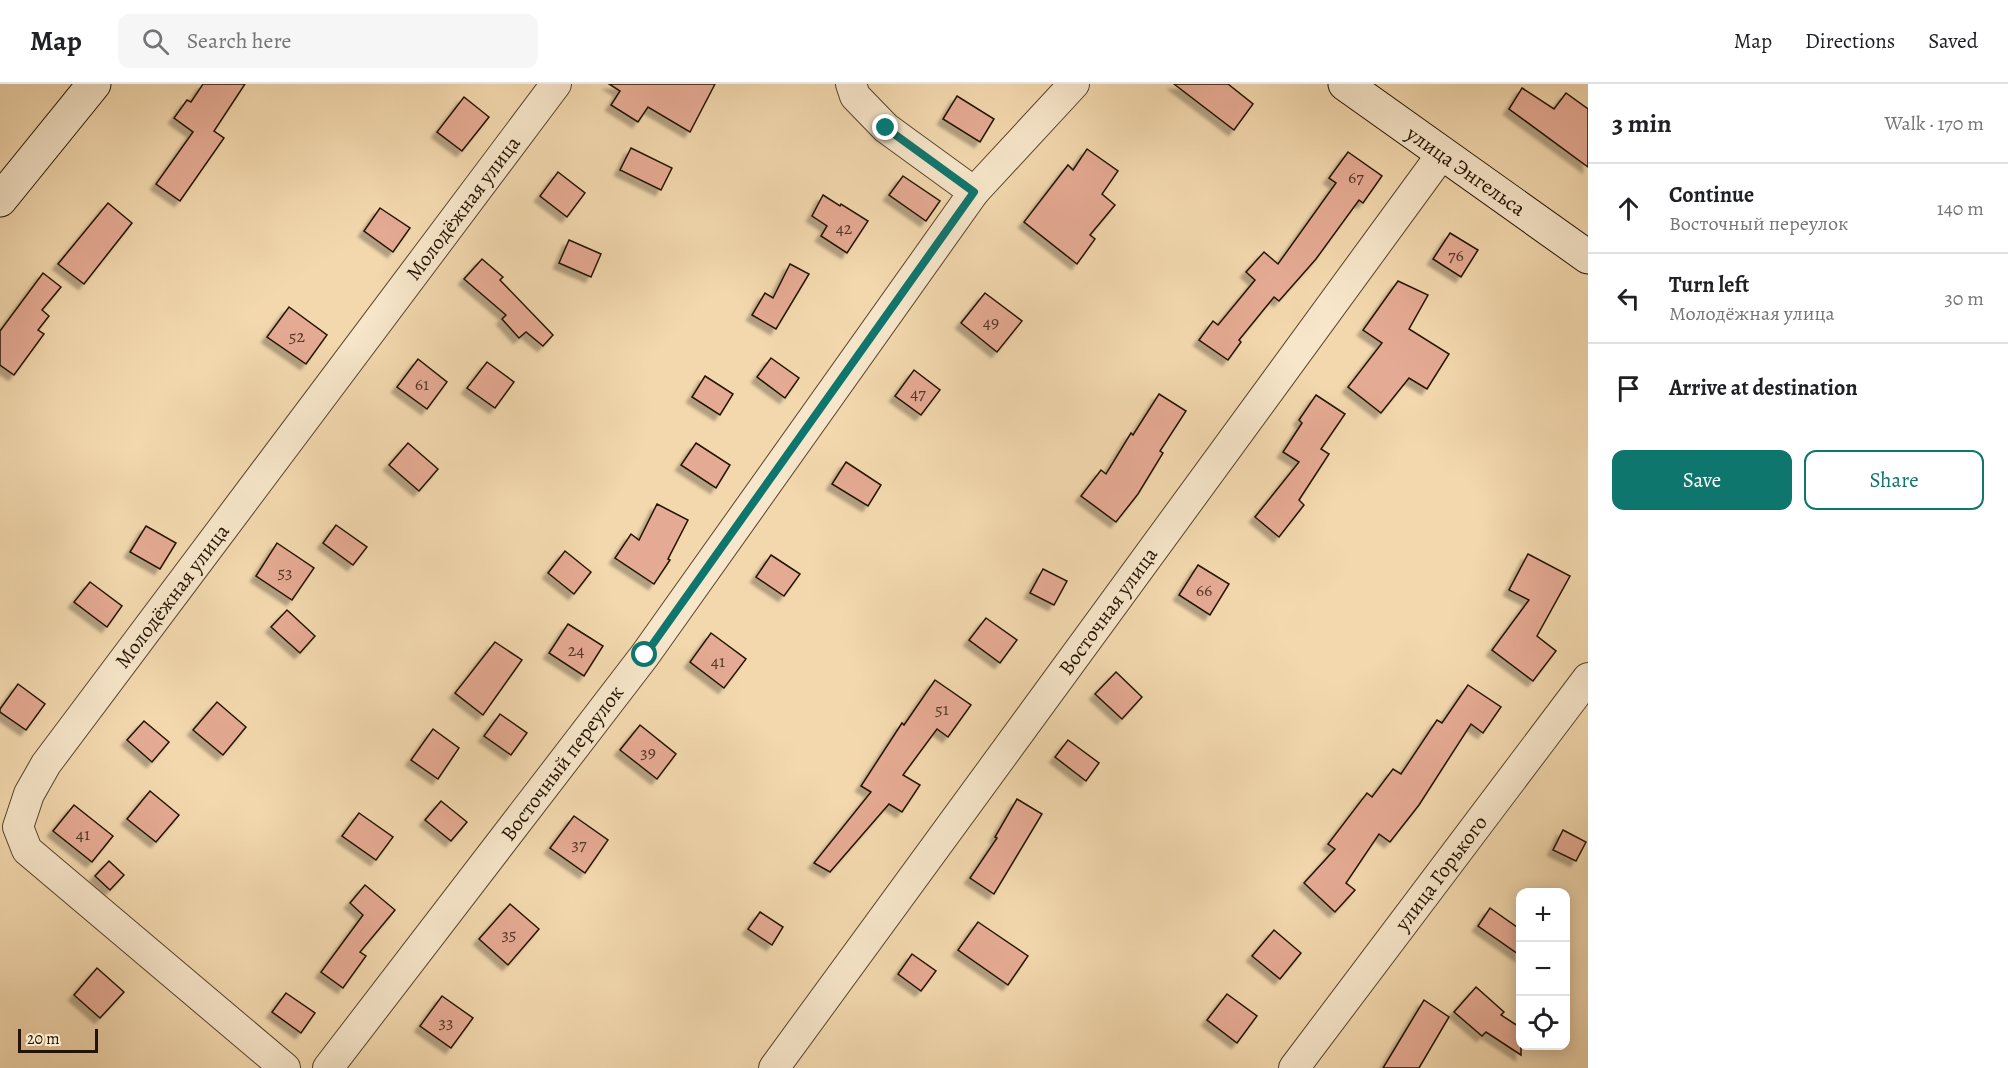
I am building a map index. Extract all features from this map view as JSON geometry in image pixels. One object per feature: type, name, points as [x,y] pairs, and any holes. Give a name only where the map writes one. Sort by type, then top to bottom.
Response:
[{"type":"street","points":[[0,200],[94,84]]},
{"type":"street","name":"Молодёжная улица","points":[[285,1068],[27,850],[18,827],[29,794],[46,764],[556,84]]},
{"type":"street","points":[[851,84],[855,96],[886,128],[974,192]]},
{"type":"street","name":"Восточный переулок","points":[[328,1068],[645,655],[974,192],[1074,84]]},
{"type":"street","name":"улица Энгельса","points":[[1345,84],[1588,257]]},
{"type":"street","name":"Восточная улица","points":[[774,1068],[1443,154]]},
{"type":"street","name":"улица Горького","points":[[1294,1068],[1588,678]]},
{"type":"building","points":[[203,84],[245,84],[214,131],[224,138],[180,201],[156,184],[193,132],[174,118],[187,100],[191,102]]},
{"type":"building","points":[[609,84],[715,84],[690,132],[648,107],[638,122],[611,105],[620,91]]},
{"type":"building","points":[[1174,84],[1228,84],[1253,104],[1234,130]]},
{"type":"building","points":[[1522,88],[1554,109],[1566,93],[1588,109],[1588,167],[1509,109]]},
{"type":"building","points":[[957,96],[994,119],[980,142],[943,119]]},
{"type":"building","points":[[464,97],[489,117],[462,151],[437,132]]},
{"type":"building","points":[[631,148],[672,168],[661,190],[620,170]]},
{"type":"building","points":[[1087,149],[1118,171],[1102,194],[1115,205],[1090,235],[1095,239],[1077,264],[1024,222],[1068,165],[1073,170]]},
{"type":"building","points":[[1348,152],[1382,176],[1363,203],[1359,200],[1316,259],[1279,301],[1274,297],[1239,340],[1241,342],[1228,360],[1199,340],[1213,321],[1218,325],[1255,280],[1246,272],[1264,252],[1278,264],[1336,183],[1329,178]]},
{"type":"building","points":[[558,172],[585,193],[567,217],[540,196]]},
{"type":"building","points":[[903,176],[940,201],[926,221],[889,195]]},
{"type":"building","points":[[823,195],[868,221],[847,253],[821,236],[827,226],[812,216]]},
{"type":"building","points":[[108,203],[132,223],[84,284],[58,264]]},
{"type":"building","points":[[380,208],[410,228],[393,252],[364,231]]},
{"type":"building","points":[[1450,233],[1478,250],[1461,277],[1433,259]]},
{"type":"building","points":[[569,240],[601,254],[591,277],[559,263]]},
{"type":"building","points":[[482,259],[503,277],[500,280],[553,335],[543,346],[526,332],[519,338],[502,319],[506,315],[464,279]]},
{"type":"building","points":[[790,264],[809,274],[776,329],[752,315],[765,293],[773,298]]},
{"type":"building","points":[[43,273],[61,287],[42,310],[49,316],[38,330],[44,334],[14,375],[0,365],[0,331]]},
{"type":"building","points":[[1398,281],[1428,295],[1409,329],[1449,354],[1427,389],[1409,378],[1381,413],[1348,387],[1382,343],[1363,330]]},
{"type":"building","points":[[985,293],[1022,321],[997,352],[961,323]]},
{"type":"building","points":[[289,307],[327,335],[306,364],[267,337]]},
{"type":"building","points":[[771,358],[799,378],[785,398],[757,377]]},
{"type":"building","points":[[418,359],[447,382],[427,409],[397,387]]},
{"type":"building","points":[[487,362],[514,382],[495,408],[467,388]]},
{"type":"building","points":[[914,370],[940,390],[921,415],[895,396]]},
{"type":"building","points":[[705,376],[733,394],[720,415],[692,397]]},
{"type":"building","points":[[1159,394],[1186,411],[1160,451],[1163,453],[1138,494],[1116,522],[1081,496],[1101,470],[1106,474],[1131,433],[1133,435]]},
{"type":"building","points":[[1316,395],[1345,414],[1321,449],[1329,454],[1299,500],[1304,505],[1279,537],[1255,517],[1299,462],[1283,452],[1302,423],[1299,420]]},
{"type":"building","points":[[408,443],[438,469],[419,491],[389,465]]},
{"type":"building","points":[[696,443],[730,465],[716,488],[681,465]]},
{"type":"building","points":[[846,462],[881,485],[868,506],[832,484]]},
{"type":"building","points":[[657,504],[688,520],[668,559],[670,560],[654,584],[615,558],[631,534],[639,540]]},
{"type":"building","points":[[336,525],[367,547],[353,565],[323,543]]},
{"type":"building","points":[[146,526],[176,543],[160,569],[130,552]]},
{"type":"building","points":[[277,543],[314,568],[292,600],[256,576]]},
{"type":"building","points":[[565,551],[591,572],[574,594],[548,573]]},
{"type":"building","points":[[1528,554],[1570,576],[1537,636],[1556,651],[1533,681],[1492,650],[1529,600],[1509,590]]},
{"type":"building","points":[[771,555],[800,574],[784,596],[756,577]]},
{"type":"building","points":[[1198,565],[1229,584],[1210,615],[1179,595]]},
{"type":"building","points":[[1043,569],[1067,581],[1054,605],[1030,593]]},
{"type":"building","points":[[90,582],[122,606],[107,627],[74,602]]},
{"type":"building","points":[[287,610],[315,636],[300,653],[271,627]]},
{"type":"building","points":[[986,618],[1017,640],[1000,663],[969,640]]},
{"type":"building","points":[[568,624],[603,646],[584,676],[549,653]]},
{"type":"building","points":[[711,633],[746,659],[724,688],[690,662]]},
{"type":"building","points":[[495,642],[522,660],[483,715],[455,693]]},
{"type":"building","points":[[1116,672],[1142,697],[1122,719],[1095,694]]},
{"type":"building","points":[[935,680],[971,705],[948,737],[937,729],[903,775],[920,785],[902,812],[889,804],[830,872],[814,863],[871,792],[861,786],[902,723],[904,725]]},
{"type":"building","points":[[18,684],[45,704],[26,730],[0,712]]},
{"type":"building","points":[[1468,685],[1501,707],[1483,733],[1471,724],[1419,805],[1390,842],[1379,834],[1346,883],[1355,890],[1335,912],[1304,883],[1335,849],[1328,844],[1367,793],[1372,797],[1393,769],[1401,774],[1437,720],[1442,723]]},
{"type":"building","points":[[217,702],[246,727],[223,755],[193,730]]},
{"type":"building","points":[[500,714],[527,733],[511,755],[484,736]]},
{"type":"building","points":[[144,721],[169,742],[152,762],[127,740]]},
{"type":"building","points":[[640,725],[676,754],[657,779],[620,750]]},
{"type":"building","points":[[433,729],[459,748],[438,779],[411,760]]},
{"type":"building","points":[[1068,740],[1099,763],[1086,781],[1055,757]]},
{"type":"building","points":[[150,791],[179,815],[156,842],[127,819]]},
{"type":"building","points":[[1017,799],[1042,814],[994,894],[970,878],[997,838],[995,837]]},
{"type":"building","points":[[441,801],[467,822],[451,841],[425,820]]},
{"type":"building","points":[[74,805],[113,836],[92,862],[53,831]]},
{"type":"building","points":[[359,813],[393,837],[376,860],[342,836]]},
{"type":"building","points":[[574,816],[608,840],[585,873],[550,848]]},
{"type":"building","points":[[1563,830],[1586,842],[1576,861],[1553,850]]},
{"type":"building","points":[[109,861],[124,875],[110,890],[95,876]]},
{"type":"building","points":[[365,885],[395,910],[360,952],[366,956],[343,988],[321,972],[363,915],[350,903]]},
{"type":"building","points":[[510,904],[539,929],[508,965],[479,939]]},
{"type":"building","points":[[1490,908],[1516,926],[1516,953],[1478,926]]},
{"type":"building","points":[[760,912],[783,927],[772,945],[748,929]]},
{"type":"building","points":[[978,922],[1028,956],[1008,985],[958,950]]},
{"type":"building","points":[[1274,930],[1301,953],[1280,979],[1252,956]]},
{"type":"building","points":[[912,954],[936,971],[921,991],[898,974]]},
{"type":"building","points":[[97,968],[124,992],[100,1018],[74,995]]},
{"type":"building","points":[[1476,987],[1504,1012],[1501,1015],[1516,1025],[1516,1050],[1521,1050],[1521,1055],[1486,1032],[1482,1036],[1454,1012]]},
{"type":"building","points":[[286,993],[315,1013],[301,1033],[272,1012]]},
{"type":"building","points":[[1227,994],[1257,1016],[1237,1043],[1207,1020]]},
{"type":"building","points":[[442,996],[473,1018],[451,1048],[420,1026]]},
{"type":"building","points":[[1424,1000],[1449,1017],[1419,1068],[1383,1068]]},
{"type":"route","points":[[645,655],[974,192],[886,128]]}]
